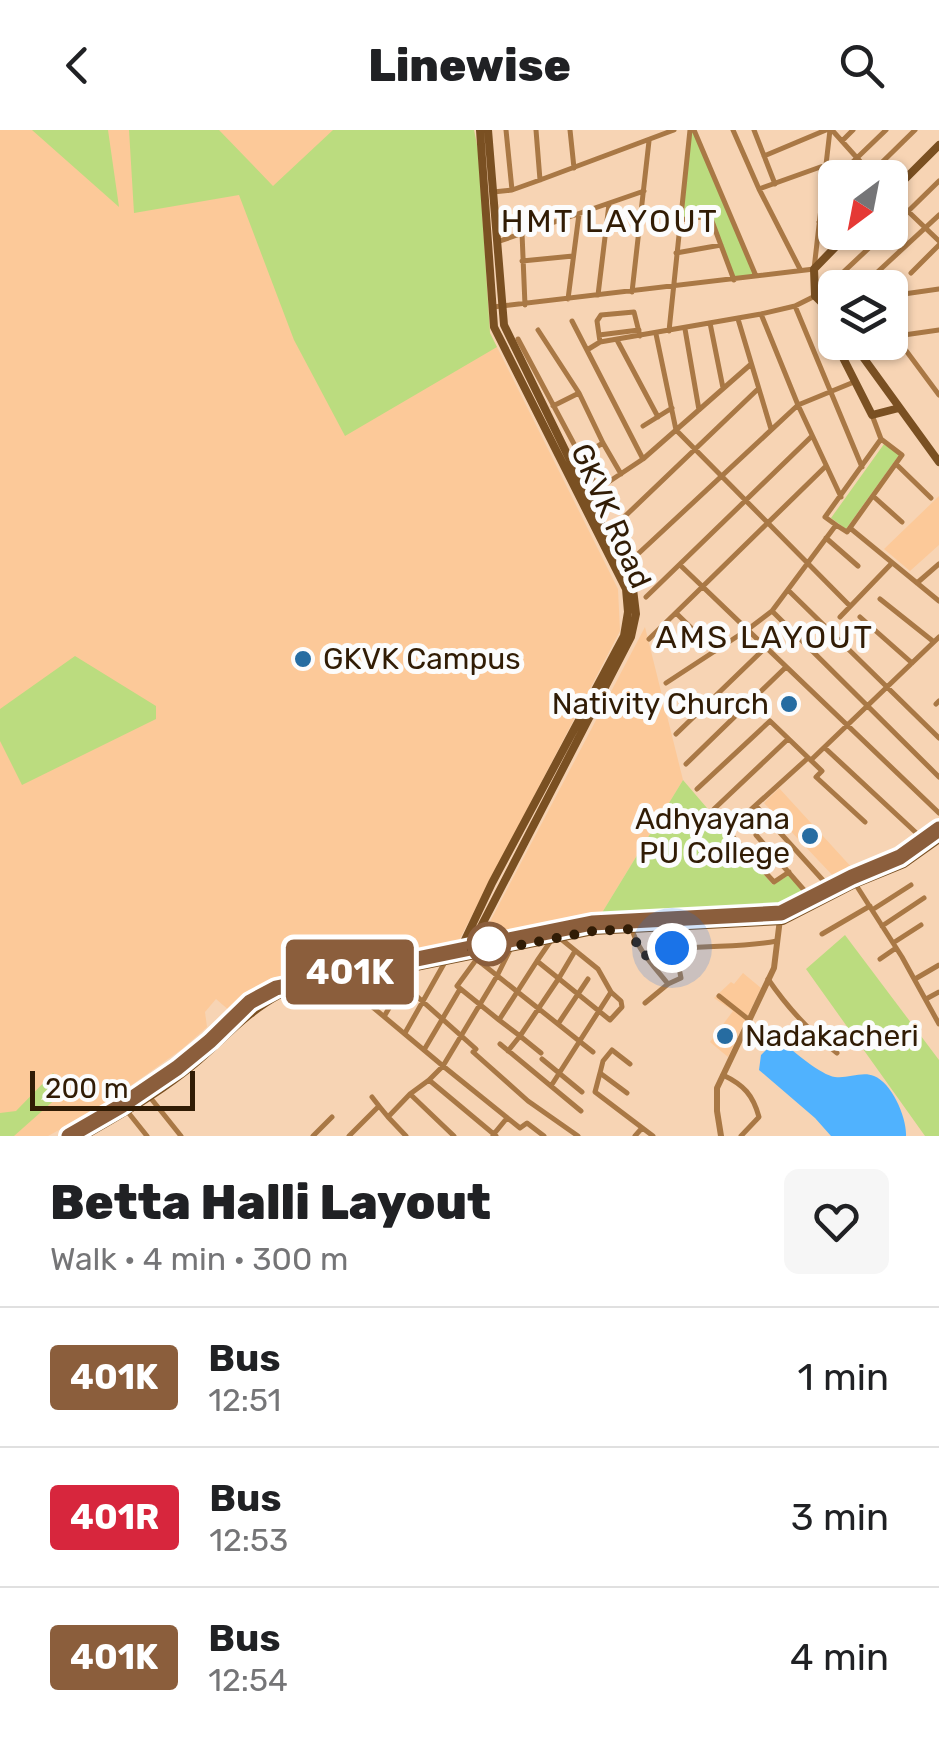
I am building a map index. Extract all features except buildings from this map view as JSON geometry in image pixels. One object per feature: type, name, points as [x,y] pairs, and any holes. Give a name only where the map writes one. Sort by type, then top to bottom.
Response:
[{"type":"main road","name":"GKVK Road","points":[[480,130],[490,192],[497,308]]},
{"type":"main road","name":"GKVK Road","points":[[487,161],[488,130]]},
{"type":"main road","points":[[908,176],[939,145]]},
{"type":"main road","name":"GKVK Road","points":[[472,954],[465,940],[624,636],[628,612],[626,589],[494,326],[498,242],[490,192]]},
{"type":"main road","points":[[818,298],[814,270],[833,250]]},
{"type":"main road","points":[[844,360],[872,415],[899,408]]},
{"type":"main road","points":[[865,360],[938,457]]},
{"type":"main road","points":[[69,1136],[177,1068],[250,1002],[276,988],[593,931],[781,917],[904,864],[933,841],[939,828]]},
{"type":"main road","points":[[84,1136],[149,1096],[204,1056],[255,1008],[279,995],[412,968],[592,923],[781,917],[830,888],[933,841]]},
{"type":"street","points":[[506,130],[512,190]]},
{"type":"street","points":[[536,130],[540,180]]},
{"type":"street","points":[[570,130],[574,168]]},
{"type":"street","points":[[490,192],[512,190],[674,130]]},
{"type":"street","points":[[669,331],[692,130]]},
{"type":"street","points":[[692,130],[756,276]]},
{"type":"street","points":[[733,130],[800,270]]},
{"type":"street","points":[[754,130],[775,184]]},
{"type":"street","points":[[764,156],[829,130]]},
{"type":"street","points":[[829,130],[859,160]]},
{"type":"street","points":[[826,160],[829,130]]},
{"type":"street","points":[[842,141],[853,130]]},
{"type":"street","points":[[854,160],[886,130]]},
{"type":"street","points":[[886,160],[915,130]]},
{"type":"street","points":[[632,292],[650,140]]},
{"type":"street","points":[[759,190],[818,168]]},
{"type":"street","points":[[911,273],[939,243],[908,211],[939,180]]},
{"type":"street","points":[[498,242],[644,191]]},
{"type":"street","points":[[598,295],[609,203]]},
{"type":"street","points":[[568,299],[579,214]]},
{"type":"street","points":[[880,270],[939,215]]},
{"type":"street","points":[[679,220],[710,216],[734,280]]},
{"type":"street","points":[[497,308],[814,270],[818,232]]},
{"type":"street","points":[[522,233],[525,305]]},
{"type":"street","points":[[676,252],[721,245]]},
{"type":"street","points":[[847,270],[868,250]]},
{"type":"street","points":[[522,261],[573,256]]},
{"type":"street","points":[[908,294],[939,290]]},
{"type":"street","points":[[587,350],[600,338],[656,334],[710,324],[795,306],[816,296]]},
{"type":"street","points":[[795,306],[862,467]]},
{"type":"street","points":[[600,338],[598,318],[615,314],[634,312],[640,333]]},
{"type":"street","points":[[761,314],[841,497]]},
{"type":"street","points":[[738,318],[772,429]]},
{"type":"street","points":[[572,321],[642,459]]},
{"type":"street","points":[[710,324],[723,388]]},
{"type":"street","points":[[684,328],[699,410]]},
{"type":"street","points":[[538,330],[579,393],[621,474]]},
{"type":"street","points":[[908,335],[939,330]]},
{"type":"street","points":[[600,338],[617,340],[640,333]]},
{"type":"street","points":[[656,334],[676,430],[850,606]]},
{"type":"street","points":[[518,339],[598,489],[642,459],[750,365]]},
{"type":"street","points":[[617,340],[658,417]]},
{"type":"street","points":[[908,356],[939,395]]},
{"type":"street","points":[[639,554],[798,405],[854,382]]},
{"type":"street","points":[[619,522],[758,390]]},
{"type":"street","points":[[553,406],[579,393]]},
{"type":"street","points":[[643,426],[672,408]]},
{"type":"street","points":[[872,415],[881,439],[902,455],[847,532],[825,517],[881,439]]},
{"type":"street","points":[[646,597],[812,436]]},
{"type":"street","points":[[581,456],[603,443]]},
{"type":"street","points":[[896,464],[931,498]]},
{"type":"street","points":[[650,639],[826,466]]},
{"type":"street","points":[[873,496],[902,522]]},
{"type":"street","points":[[666,682],[772,610],[836,525]]},
{"type":"street","points":[[850,528],[939,601]]},
{"type":"street","points":[[826,538],[858,566]]},
{"type":"street","points":[[840,617],[892,563]]},
{"type":"street","points":[[680,564],[939,813]]},
{"type":"street","points":[[917,583],[939,564]]},
{"type":"street","points":[[788,591],[939,738]]},
{"type":"street","points":[[746,814],[848,727],[936,640],[880,599]]},
{"type":"street","points":[[772,610],[939,777]]},
{"type":"street","points":[[676,612],[715,651]]},
{"type":"street","points":[[860,618],[912,663]]},
{"type":"street","points":[[676,734],[766,648]]},
{"type":"street","points":[[686,764],[786,667]]},
{"type":"street","points":[[697,789],[770,721],[822,771],[816,777],[864,822]]},
{"type":"street","points":[[714,809],[788,739]]},
{"type":"street","points":[[825,748],[933,841]]},
{"type":"street","points":[[756,806],[830,888]]},
{"type":"street","points":[[731,835],[774,882],[789,871]]},
{"type":"street","points":[[756,835],[811,898]]},
{"type":"street","points":[[855,884],[939,1023]]},
{"type":"street","points":[[822,934],[911,885]]},
{"type":"street","points":[[882,926],[924,898]]},
{"type":"street","points":[[721,1136],[718,1088],[774,968],[781,917]]},
{"type":"street","points":[[880,959],[921,925]]},
{"type":"street","points":[[632,929],[644,956],[668,984]]},
{"type":"street","points":[[499,1020],[555,938],[598,969],[623,1004],[610,1020]]},
{"type":"street","points":[[644,956],[672,948],[753,946],[778,941]]},
{"type":"street","points":[[388,1117],[443,1066],[511,947]]},
{"type":"street","points":[[508,1051],[575,950]]},
{"type":"street","points":[[582,1092],[457,986],[472,954],[593,1052]]},
{"type":"street","points":[[405,1034],[446,960]]},
{"type":"street","points":[[538,961],[616,1026]]},
{"type":"street","points":[[915,979],[939,965]]},
{"type":"street","points":[[385,1016],[412,968]]},
{"type":"street","points":[[645,1003],[681,978],[679,968]]},
{"type":"street","points":[[558,1024],[588,978]]},
{"type":"street","points":[[768,978],[781,998],[837,1054]]},
{"type":"street","points":[[343,982],[521,1129],[527,1123],[544,1136]]},
{"type":"street","points":[[403,984],[462,1035],[493,1071],[578,1136]]},
{"type":"street","points":[[424,1050],[460,989]]},
{"type":"street","points":[[551,1086],[612,992]]},
{"type":"street","points":[[926,1000],[939,992]]},
{"type":"street","points":[[718,996],[748,1019]]},
{"type":"street","points":[[500,1044],[581,1111]]},
{"type":"street","points":[[630,1064],[612,1050],[603,1061],[595,1092],[652,1136]]},
{"type":"street","points":[[600,1073],[627,1092]]},
{"type":"street","points":[[723,1075],[742,1084],[759,1116],[741,1136]]},
{"type":"street","points":[[430,1080],[494,1135],[507,1118]]},
{"type":"street","points":[[410,1094],[454,1136]]},
{"type":"street","points":[[149,1096],[182,1136]]},
{"type":"street","points":[[372,1097],[406,1136]]},
{"type":"street","points":[[349,1136],[379,1106]]},
{"type":"street","points":[[127,1111],[147,1136]]},
{"type":"street","points":[[313,1136],[332,1116]]},
{"type":"street","points":[[388,1136],[398,1128]]},
{"type":"street","points":[[635,1136],[642,1128]]},
{"type":"shaded area","name":"GKVK Campus","points":[[0,130],[474,130],[490,333],[618,589],[620,631],[457,944],[276,983],[253,991],[231,1012],[216,999],[205,1012],[207,1027],[182,1049],[98,1109],[48,1136],[0,1136]]},
{"type":"shaded area","points":[[939,496],[939,545],[910,571],[884,549]]},
{"type":"shaded area","points":[[645,627],[683,780],[600,916],[482,937]]},
{"type":"shaded area","name":"Adhyayana PU College","points":[[779,788],[854,870],[836,879],[764,803]]},
{"type":"shaded area","points":[[743,973],[761,988],[728,1057],[710,1042],[733,1011],[714,998]]},
{"type":"green space","points":[[32,130],[108,130],[119,207]]},
{"type":"green space","points":[[129,130],[219,130],[273,186],[333,130],[474,130],[490,333],[497,347],[345,436],[294,340],[239,195],[134,213]]},
{"type":"green space","points":[[692,130],[754,275],[735,278],[711,215],[681,218]]},
{"type":"green space","points":[[884,444],[899,455],[846,529],[831,518]]},
{"type":"green space","points":[[75,656],[156,706],[156,719],[22,785],[0,741],[0,709]]},
{"type":"green space","points":[[683,780],[773,885],[789,875],[805,893],[773,907],[600,916]]},
{"type":"green space","points":[[845,935],[939,1060],[939,1136],[925,1136],[806,969]]},
{"type":"green space","points":[[53,1073],[68,1088],[14,1136],[0,1136],[0,1113],[16,1111]]},
{"type":"water","points":[[783,1042],[829,1075],[869,1075],[881,1080],[897,1102],[906,1136],[831,1136],[759,1070],[761,1055],[773,1043]]},
{"type":"bus line","name":"401K","points":[[69,1136],[177,1068],[250,1002],[276,988],[592,923],[781,913],[900,857],[939,829]]},
{"type":"place","name":"GKVK Campus","points":[[303,659]]},
{"type":"place","name":"Nativity Church","points":[[789,704]]},
{"type":"place","name":"Adhyayana PU College","points":[[810,836]]},
{"type":"place","name":"Nadakacheri","points":[[725,1036]]},
{"type":"district","name":"HMT LAYOUT","points":[[610,221]]},
{"type":"district","name":"AMS LAYOUT","points":[[765,637]]},
{"type":"route","points":[[489,944],[472,948],[474,954],[593,931],[632,929],[644,956],[672,948]]}]
